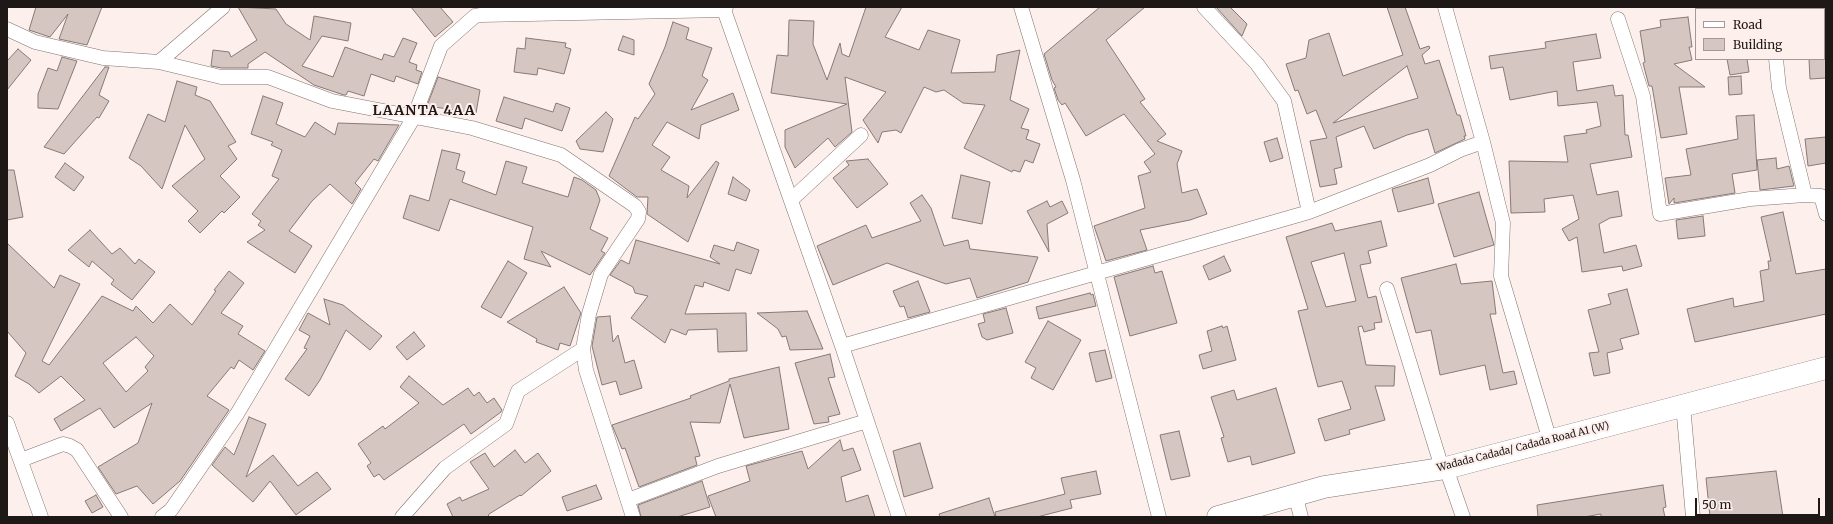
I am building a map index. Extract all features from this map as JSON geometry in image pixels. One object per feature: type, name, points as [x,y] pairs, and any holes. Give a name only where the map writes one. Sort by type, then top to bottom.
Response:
[{"type":"main road","name":"Wadada Cadada/ Cadada Road A1 (W)","points":[[1218,517],[1324,487],[1444,468],[1550,442],[1683,405],[1826,368]]},
{"type":"street","points":[[159,62],[223,7]]},
{"type":"street","points":[[1021,7],[1073,180],[1159,517]]},
{"type":"street","points":[[1204,7],[1257,64],[1284,101],[1309,212]]},
{"type":"street","points":[[1445,7],[1483,142],[1503,223],[1500,276],[1550,442]]},
{"type":"street","points":[[162,517],[171,510],[237,414],[414,117],[441,46],[475,16],[478,11],[724,8],[842,346],[899,517]]},
{"type":"street","points":[[1618,19],[1643,96],[1660,214],[1750,199],[1806,195],[1821,196],[1826,214]]},
{"type":"street","points":[[7,29],[35,42],[103,58],[159,62],[221,78],[268,77],[332,101],[472,128],[561,155],[635,206],[639,212],[638,219],[601,274],[589,314],[583,349],[586,370],[633,517]]},
{"type":"street","points":[[1776,60],[1779,88],[1806,195]]},
{"type":"street","points":[[791,200],[861,135]]},
{"type":"street","points":[[842,346],[1309,212],[1430,165],[1460,150],[1483,142]]},
{"type":"street","points":[[1387,289],[1444,468],[1463,517]]},
{"type":"street","points":[[402,517],[445,468],[506,424],[518,391],[583,349]]},
{"type":"street","points":[[1683,405],[1693,517]]},
{"type":"street","points":[[628,500],[718,466],[867,421]]},
{"type":"street","points":[[7,423],[41,517]]},
{"type":"street","points":[[21,460],[63,444],[70,446],[77,450],[121,517]]},
{"type":"street","points":[[1295,494],[1301,517]]},
{"type":"building","points":[[36,7],[102,7],[87,45],[59,39],[68,14],[50,37],[29,30]]},
{"type":"building","points":[[238,7],[276,9],[286,24],[310,40],[314,16],[351,23],[348,41],[322,36],[302,66],[333,77],[345,47],[382,60],[384,54],[394,57],[403,38],[417,43],[409,62],[417,65],[416,70],[422,72],[418,84],[396,76],[394,82],[371,74],[364,96],[348,91],[346,95],[344,95],[314,85],[265,52],[248,64],[248,68],[222,68],[211,66],[213,50],[229,52],[231,57],[257,40]]},
{"type":"building","points":[[411,7],[440,7],[453,22],[435,37]]},
{"type":"building","points":[[866,7],[902,7],[885,37],[919,50],[928,30],[960,40],[951,73],[995,72],[997,55],[1020,50],[1010,100],[1029,109],[1021,128],[1029,130],[1026,139],[1040,144],[1033,163],[1025,160],[1020,172],[1013,170],[1012,172],[964,148],[985,105],[963,103],[944,90],[936,92],[924,87],[901,133],[896,130],[882,132],[878,143],[863,120],[886,92],[845,77],[852,132],[835,147],[828,138],[795,168],[785,147],[785,130],[847,104],[771,93],[777,55],[788,56],[789,20],[814,21],[813,44],[827,80],[840,43],[842,54],[849,57]]},
{"type":"building","points":[[1100,7],[1145,7],[1106,40],[1145,99],[1140,102],[1166,134],[1157,141],[1182,151],[1177,164],[1182,193],[1197,189],[1207,214],[1190,220],[1140,230],[1147,250],[1106,261],[1094,226],[1145,208],[1138,176],[1151,172],[1144,162],[1155,154],[1124,114],[1086,136],[1065,103],[1062,105],[1058,100],[1054,88],[1056,87],[1052,80],[1044,54]]},
{"type":"building","points":[[1216,7],[1230,7],[1247,24],[1242,36]]},
{"type":"building","points":[[1387,7],[1405,7],[1420,49],[1429,46],[1430,48],[1422,55],[1425,64],[1439,60],[1457,115],[1460,115],[1466,136],[1464,136],[1465,139],[1435,153],[1428,129],[1407,135],[1374,149],[1364,126],[1336,137],[1342,167],[1334,169],[1337,184],[1320,187],[1310,141],[1327,138],[1316,110],[1307,114],[1298,90],[1295,91],[1286,64],[1306,58],[1309,40],[1329,33],[1343,76],[1403,55]],"holes":[[[1407,66],[1418,98],[1333,123]]]},
{"type":"building","points":[[1688,17],[1692,47],[1689,47],[1692,60],[1674,64],[1705,87],[1679,87],[1687,134],[1661,138],[1652,86],[1649,86],[1643,63],[1645,62],[1640,31],[1661,27],[1660,20]]},
{"type":"building","points":[[673,22],[689,28],[686,39],[712,48],[702,76],[708,80],[691,110],[733,93],[739,110],[701,125],[699,139],[667,122],[652,145],[670,157],[661,170],[689,186],[687,198],[716,161],[719,163],[688,242],[647,214],[648,197],[637,197],[609,176],[635,117],[638,119],[655,94],[649,84],[665,47]]},
{"type":"building","points":[[1596,34],[1601,58],[1573,62],[1577,91],[1613,85],[1615,96],[1623,95],[1625,135],[1628,135],[1632,157],[1590,164],[1597,195],[1618,191],[1622,216],[1610,218],[1599,224],[1604,253],[1636,245],[1642,266],[1623,271],[1622,266],[1582,272],[1577,237],[1569,241],[1562,229],[1579,219],[1573,195],[1544,199],[1545,212],[1511,213],[1509,161],[1568,162],[1564,136],[1587,133],[1586,130],[1601,126],[1597,102],[1558,106],[1557,91],[1510,100],[1503,67],[1491,69],[1489,56],[1546,48],[1545,42]]},
{"type":"building","points":[[623,36],[634,40],[634,55],[618,50]]},
{"type":"building","points":[[526,38],[566,43],[565,47],[571,49],[564,74],[538,68],[537,75],[514,72],[517,48],[525,49]]},
{"type":"building","points":[[18,49],[31,60],[7,90],[7,61]]},
{"type":"building","points":[[62,57],[77,61],[58,109],[38,108],[38,94],[48,68],[57,71]]},
{"type":"building","points":[[1826,59],[1826,78],[1810,79],[1809,60]]},
{"type":"building","points":[[1727,60],[1747,60],[1749,72],[1730,75]]},
{"type":"building","points":[[105,67],[109,67],[99,95],[109,101],[99,118],[97,117],[64,154],[44,147]]},
{"type":"building","points":[[1741,76],[1742,94],[1729,95],[1728,77]]},
{"type":"building","points":[[438,77],[480,90],[476,113],[427,106]]},
{"type":"building","points":[[177,81],[197,87],[195,95],[210,101],[236,142],[228,146],[237,159],[220,176],[240,197],[224,213],[222,211],[200,233],[188,221],[198,211],[172,186],[205,159],[185,125],[162,189],[141,166],[129,158],[148,114],[165,122]]},
{"type":"building","points":[[263,96],[283,103],[276,124],[305,137],[315,122],[335,135],[338,123],[399,125],[378,161],[374,159],[355,183],[361,189],[352,204],[330,184],[312,201],[289,231],[312,246],[295,273],[247,242],[265,230],[258,225],[261,221],[252,214],[279,179],[272,176],[282,150],[271,145],[273,142],[251,134]]},
{"type":"building","points":[[504,97],[553,112],[556,103],[570,108],[562,131],[525,118],[522,129],[496,121]]},
{"type":"building","points":[[606,112],[613,119],[603,152],[580,149],[576,141]]},
{"type":"building","points":[[1754,115],[1757,170],[1732,174],[1735,193],[1674,203],[1674,198],[1669,204],[1665,178],[1691,175],[1686,149],[1738,139],[1736,116]]},
{"type":"building","points":[[1826,137],[1826,163],[1808,166],[1805,139]]},
{"type":"building","points":[[1277,138],[1283,158],[1270,162],[1264,142]]},
{"type":"building","points":[[442,150],[460,154],[456,169],[465,172],[462,182],[496,195],[506,161],[527,167],[522,183],[568,197],[574,177],[582,180],[596,190],[600,200],[590,229],[608,238],[601,251],[605,253],[590,275],[541,251],[551,267],[524,259],[533,227],[450,199],[439,231],[403,218],[410,195],[429,201]]},
{"type":"building","points":[[1776,158],[1777,169],[1789,166],[1794,186],[1760,190],[1757,160]]},
{"type":"building","points":[[868,159],[888,184],[857,208],[833,178],[849,165],[846,161]]},
{"type":"building","points":[[65,163],[84,177],[74,191],[55,177]]},
{"type":"building","points":[[7,170],[14,170],[23,217],[7,220]]},
{"type":"building","points":[[961,175],[990,182],[982,224],[952,218]]},
{"type":"building","points":[[733,177],[750,190],[746,201],[728,194]]},
{"type":"building","points":[[1428,178],[1434,203],[1398,212],[1392,189]]},
{"type":"building","points":[[1479,192],[1494,245],[1454,257],[1438,204]]},
{"type":"building","points":[[922,195],[931,208],[944,246],[968,240],[970,249],[1038,257],[1028,282],[977,298],[970,278],[946,284],[887,263],[833,285],[817,246],[866,225],[872,238],[921,221],[910,203]]},
{"type":"building","points":[[1047,201],[1050,207],[1062,201],[1068,213],[1047,224],[1049,252],[1027,211]]},
{"type":"building","points":[[1783,212],[1796,274],[1826,269],[1826,314],[1695,342],[1687,309],[1733,298],[1734,307],[1764,301],[1760,271],[1769,269],[1768,261],[1771,261],[1761,217]]},
{"type":"building","points":[[1703,216],[1705,236],[1678,239],[1676,220]]},
{"type":"building","points":[[1381,221],[1387,246],[1368,251],[1371,263],[1360,265],[1368,298],[1376,296],[1382,322],[1374,323],[1375,329],[1364,332],[1362,326],[1358,327],[1366,365],[1395,366],[1394,386],[1375,386],[1385,420],[1349,430],[1350,434],[1325,441],[1318,419],[1351,409],[1342,381],[1318,387],[1298,311],[1308,309],[1286,237],[1332,223],[1335,231]],"holes":[[[1344,253],[1356,301],[1326,307],[1311,262]]]},
{"type":"building","points":[[90,230],[112,254],[120,248],[135,264],[139,259],[155,272],[132,300],[111,284],[114,280],[92,261],[89,267],[68,250]]},
{"type":"building","points":[[636,240],[720,264],[710,257],[714,245],[734,251],[737,242],[759,250],[751,274],[736,269],[729,291],[704,282],[703,287],[695,285],[685,314],[746,313],[747,351],[718,352],[717,329],[688,330],[686,335],[671,329],[665,343],[631,318],[648,296],[635,293],[633,287],[610,275],[621,260],[629,264]]},
{"type":"building","points":[[7,243],[54,288],[60,275],[80,284],[42,361],[49,365],[102,296],[133,311],[136,306],[153,323],[170,304],[192,325],[216,291],[214,290],[229,271],[244,283],[221,313],[243,326],[238,334],[265,351],[253,370],[239,360],[234,369],[231,367],[207,396],[229,410],[180,481],[153,504],[137,486],[116,494],[98,467],[138,443],[152,403],[114,428],[100,408],[61,431],[54,419],[85,400],[61,376],[39,393],[29,384],[15,376],[26,353],[7,331]],"holes":[[[136,337],[154,356],[145,367],[148,371],[126,392],[103,363]]]},
{"type":"building","points":[[1224,256],[1231,271],[1209,280],[1203,266]]},
{"type":"building","points":[[508,261],[527,273],[501,318],[481,307]]},
{"type":"building","points":[[1456,264],[1461,284],[1492,281],[1496,314],[1490,314],[1503,373],[1514,371],[1517,384],[1490,390],[1485,365],[1440,375],[1431,330],[1416,333],[1401,278]]},
{"type":"building","points":[[1153,266],[1155,273],[1162,271],[1177,323],[1130,336],[1114,277]]},
{"type":"building","points":[[918,281],[930,312],[908,318],[904,306],[900,307],[893,291]]},
{"type":"building","points":[[564,287],[581,313],[570,346],[560,343],[558,350],[536,342],[537,339],[507,322]]},
{"type":"building","points":[[1627,289],[1639,334],[1620,339],[1623,349],[1607,353],[1610,373],[1594,376],[1589,353],[1599,352],[1588,310],[1611,304],[1608,294]]},
{"type":"building","points":[[1090,293],[1091,295],[1093,294],[1096,306],[1039,319],[1036,307]]},
{"type":"building","points":[[324,299],[343,305],[382,336],[370,350],[346,330],[320,380],[309,396],[285,379],[307,349],[304,348],[310,336],[299,330],[308,313],[330,325]]},
{"type":"building","points":[[1006,308],[1013,333],[987,340],[982,337],[978,324],[985,322],[983,314]]},
{"type":"building","points":[[807,311],[823,349],[790,350],[786,336],[782,337],[778,329],[757,313]]},
{"type":"building","points":[[610,316],[613,342],[618,335],[625,363],[634,360],[642,388],[620,395],[616,381],[602,385],[592,346],[597,317]]},
{"type":"building","points":[[1048,321],[1081,340],[1053,390],[1031,378],[1036,368],[1025,362]]},
{"type":"building","points":[[1222,326],[1223,328],[1227,326],[1236,360],[1203,369],[1199,355],[1212,351],[1207,331]]},
{"type":"building","points":[[414,332],[425,346],[407,360],[396,347]]},
{"type":"building","points":[[1105,350],[1112,378],[1096,382],[1089,353]]},
{"type":"building","points":[[830,354],[835,377],[828,378],[840,414],[828,417],[829,422],[814,424],[795,363]]},
{"type":"building","points":[[779,367],[789,429],[744,438],[730,384],[720,423],[690,422],[700,456],[695,457],[697,465],[639,487],[625,448],[622,449],[612,425],[691,398],[690,396],[729,381],[729,379]]},
{"type":"building","points":[[409,376],[443,405],[468,388],[474,396],[479,392],[487,403],[494,398],[502,410],[471,434],[464,424],[384,480],[379,474],[374,477],[367,466],[371,463],[358,444],[383,426],[385,429],[419,403],[400,387]]},
{"type":"building","points":[[1276,388],[1295,453],[1252,465],[1250,456],[1228,462],[1221,438],[1224,437],[1211,397],[1234,390],[1237,400]]},
{"type":"building","points":[[249,417],[266,424],[246,477],[273,455],[298,486],[317,472],[331,489],[296,515],[270,481],[253,502],[212,465],[225,447],[234,455]]},
{"type":"building","points":[[1179,431],[1190,476],[1171,480],[1160,435]]},
{"type":"building","points":[[840,440],[843,451],[853,448],[861,470],[841,477],[846,502],[868,495],[875,517],[716,517],[708,496],[750,481],[746,466],[802,451],[808,469]]},
{"type":"building","points":[[920,443],[933,488],[904,497],[893,451]]},
{"type":"building","points":[[515,450],[525,463],[538,453],[551,471],[521,496],[520,495],[489,514],[488,517],[453,517],[447,504],[460,497],[462,501],[489,489],[470,462],[485,453],[494,467]]},
{"type":"building","points":[[1096,471],[1101,494],[1070,500],[1072,508],[1037,517],[996,517],[995,512],[1065,494],[1061,478]]},
{"type":"building","points":[[1776,471],[1783,517],[1710,517],[1706,478]]},
{"type":"building","points":[[702,481],[710,507],[677,517],[641,517],[638,505]]},
{"type":"building","points":[[596,485],[602,499],[567,511],[562,497]]},
{"type":"building","points":[[1663,485],[1666,507],[1663,508],[1665,517],[1601,517],[1601,514],[1584,517],[1538,517],[1537,505]]},
{"type":"building","points":[[96,495],[103,507],[92,513],[85,501]]},
{"type":"building","points":[[989,498],[995,517],[940,517],[939,514]]},
{"type":"district","name":"LAANTA 4AA","points":[[424,111]]}]
